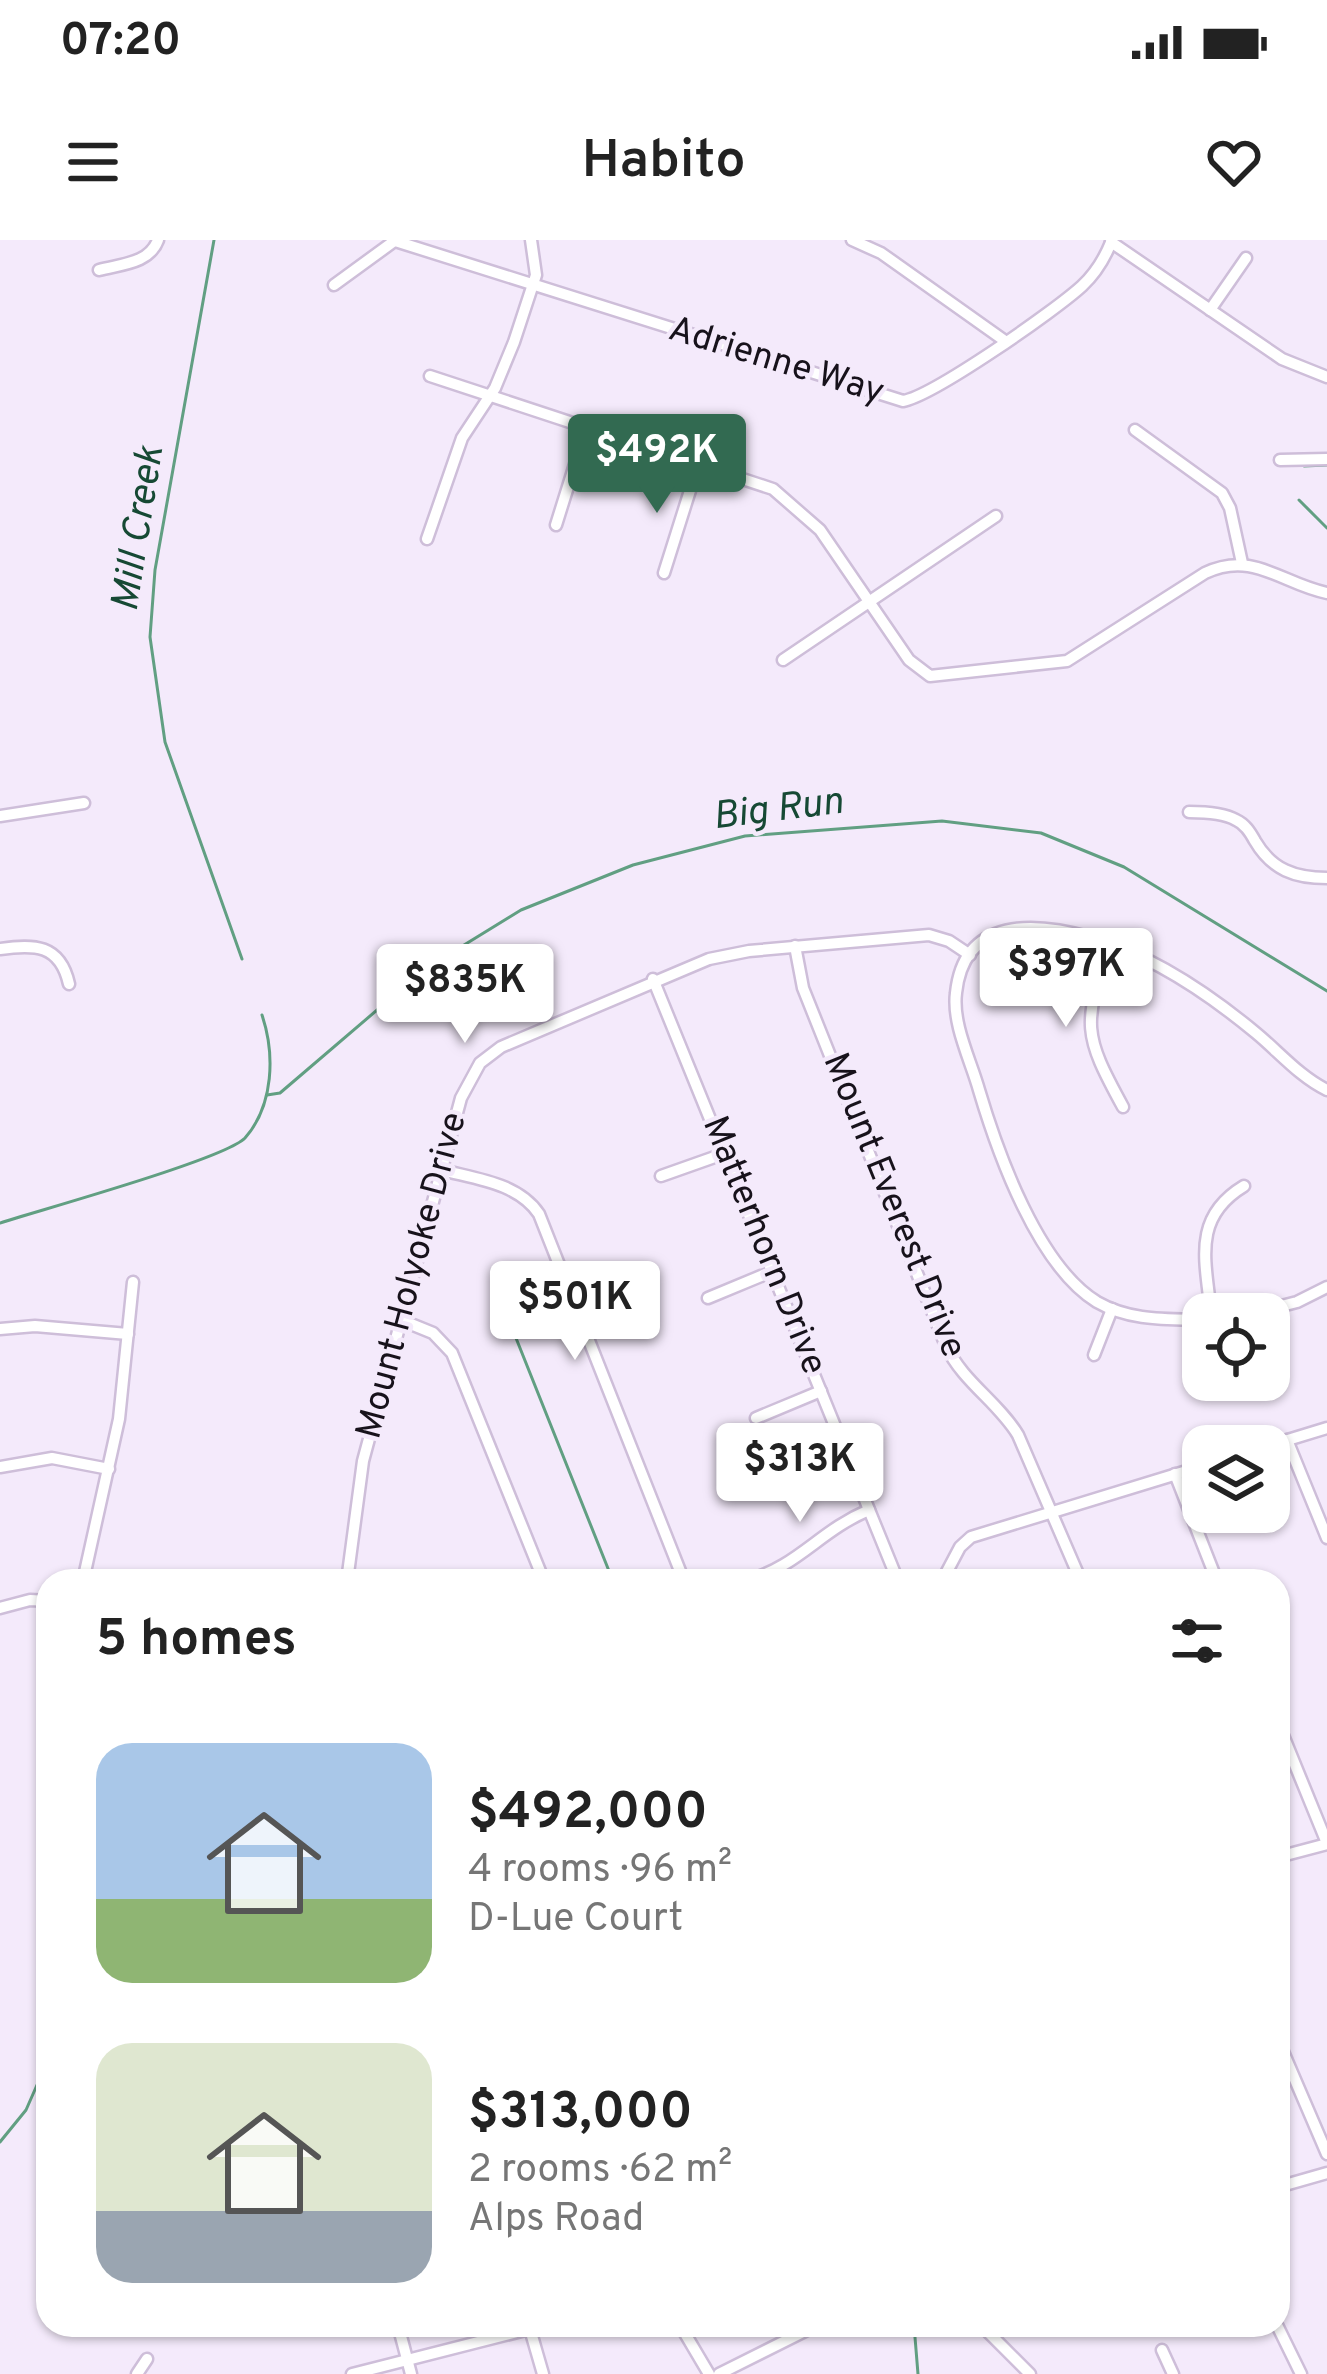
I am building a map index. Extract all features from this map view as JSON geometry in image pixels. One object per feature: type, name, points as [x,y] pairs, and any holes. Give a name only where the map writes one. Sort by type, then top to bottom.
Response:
[{"type":"street","points":[[99,270],[150,255],[158,240]]},
{"type":"street","points":[[427,538],[461,438],[490,394],[514,342],[536,275],[531,240]]},
{"type":"street","points":[[852,240],[881,253],[1005,340]]},
{"type":"street","points":[[334,285],[393,241]]},
{"type":"street","name":"Adrienne Way","points":[[393,241],[896,401],[925,394],[1084,284],[1112,241]]},
{"type":"street","points":[[1112,241],[1291,364],[1327,377]]},
{"type":"street","points":[[140,242],[150,255]]},
{"type":"street","points":[[1210,310],[1246,258]]},
{"type":"street","points":[[430,376],[756,481],[790,502],[820,530],[923,674],[1047,666],[1079,656],[1205,573],[1242,562],[1327,593]]},
{"type":"street","points":[[556,525],[587,426]]},
{"type":"street","points":[[1136,430],[1222,494],[1242,562]]},
{"type":"street","points":[[1280,460],[1327,459]]},
{"type":"street","points":[[664,574],[699,462]]},
{"type":"street","points":[[783,660],[996,516]]},
{"type":"street","points":[[0,816],[84,803]]},
{"type":"street","points":[[1189,812],[1233,818],[1251,832],[1278,868],[1297,876],[1327,878]]},
{"type":"street","points":[[1182,1320],[1148,1319],[1112,1310],[1084,1293],[1057,1262],[1026,1209],[989,1123],[958,1017],[956,992],[970,956],[988,937],[1026,926],[1112,945],[1210,998],[1327,1090]]},
{"type":"street","name":"Mount Holyoke Drive","points":[[349,1569],[363,1461],[400,1320],[467,1083],[487,1057],[653,979],[732,953],[928,935],[949,941],[970,956]]},
{"type":"street","points":[[1112,945],[1094,993],[1090,1039],[1123,1107]]},
{"type":"street","name":"Mount Everest Drive","points":[[795,946],[803,988],[946,1346],[961,1372],[1009,1421],[1076,1569]]},
{"type":"street","points":[[0,949],[47,948],[62,964],[69,983]]},
{"type":"street","name":"Matterhorn Drive","points":[[653,979],[893,1569]]},
{"type":"street","points":[[661,1176],[727,1154]]},
{"type":"street","points":[[442,1170],[509,1189],[539,1214],[679,1569]]},
{"type":"street","points":[[1209,1293],[1204,1241],[1208,1226],[1220,1204],[1244,1186]]},
{"type":"street","points":[[708,1298],[773,1271]]},
{"type":"street","points":[[86,1569],[121,1405],[133,1282]]},
{"type":"street","points":[[1290,1304],[1327,1287]]},
{"type":"street","points":[[1094,1355],[1112,1310]]},
{"type":"street","points":[[400,1320],[434,1333],[452,1353],[539,1569]]},
{"type":"street","points":[[0,1329],[35,1325],[128,1334]]},
{"type":"street","points":[[756,1418],[821,1391]]},
{"type":"street","points":[[1290,1439],[1327,1428]]},
{"type":"street","points":[[1290,1447],[1327,1538]]},
{"type":"street","points":[[0,1467],[52,1458],[109,1469]]},
{"type":"street","points":[[949,1569],[971,1537],[1182,1472]]},
{"type":"street","points":[[1174,1474],[1212,1569]]},
{"type":"street","points":[[782,1569],[830,1529],[868,1510]]},
{"type":"street","points":[[0,1608],[36,1600]]},
{"type":"street","points":[[1290,1752],[1327,1843],[1290,1854]]},
{"type":"street","points":[[1290,2068],[1327,2154]]},
{"type":"street","points":[[1290,2184],[1327,2173]]},
{"type":"street","points":[[401,2337],[411,2374]]},
{"type":"street","points":[[352,2374],[498,2337]]},
{"type":"street","points":[[532,2337],[543,2374]]},
{"type":"street","points":[[687,2337],[709,2374]]},
{"type":"street","points":[[719,2374],[793,2337]]},
{"type":"street","points":[[993,2337],[1030,2374]]},
{"type":"street","points":[[1283,2337],[1301,2374]]},
{"type":"street","points":[[1162,2350],[1173,2374]]},
{"type":"street","points":[[137,2374],[147,2359]]},
{"type":"waterway","name":"Mill Creek","points":[[214,240],[155,570],[150,637],[165,742],[242,959]]},
{"type":"waterway","points":[[1304,466],[1327,465]]},
{"type":"waterway","points":[[1299,500],[1327,528]]},
{"type":"waterway","name":"Big Run","points":[[267,1095],[280,1093],[425,969],[521,910],[633,865],[745,836],[942,821],[1041,833],[1124,867],[1327,991]]},
{"type":"waterway","points":[[0,1223],[169,1171],[245,1138],[267,1095],[270,1062],[262,1015]]},
{"type":"waterway","points":[[498,1293],[608,1569]]},
{"type":"waterway","name":"Mill Creek","points":[[0,2142],[26,2110],[36,2087]]},
{"type":"waterway","points":[[915,2337],[918,2374]]}]
